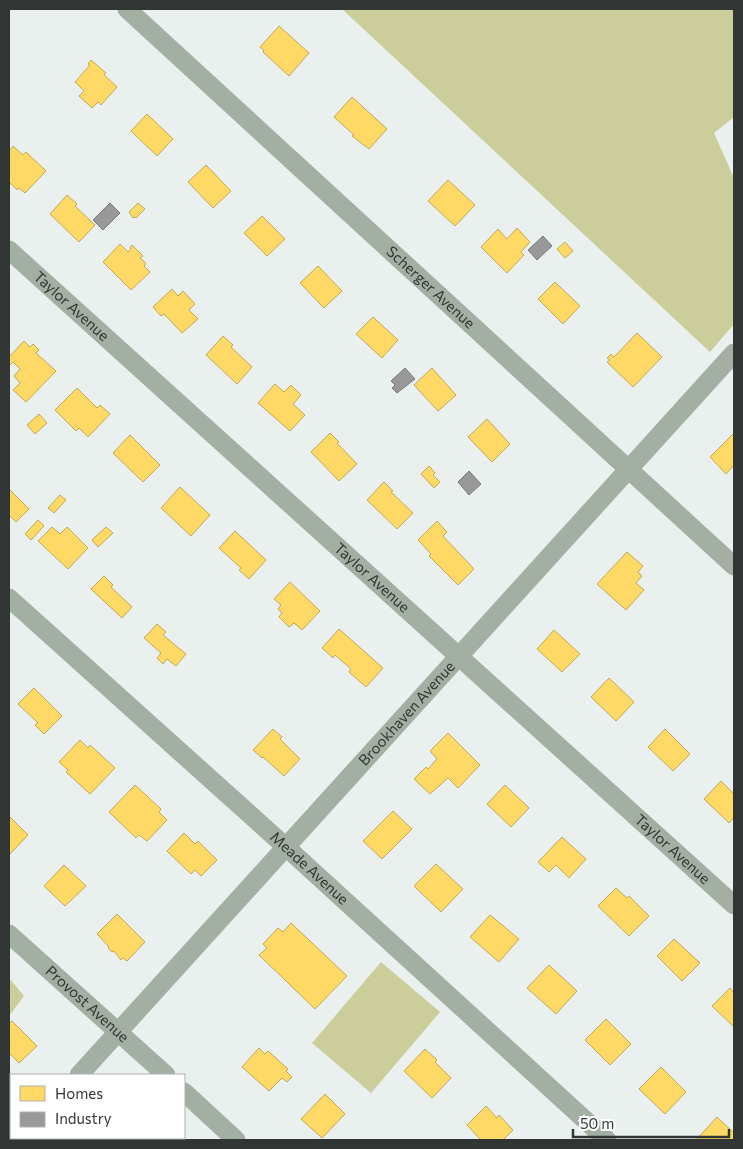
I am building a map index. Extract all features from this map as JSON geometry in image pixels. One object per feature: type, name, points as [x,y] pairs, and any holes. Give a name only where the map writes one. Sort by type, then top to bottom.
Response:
[{"type":"street","name":"Scherger Avenue","points":[[127,9],[734,566]]},
{"type":"street","name":"Taylor Avenue","points":[[9,250],[734,905]]},
{"type":"street","name":"Brookhaven Avenue","points":[[80,1074],[734,354]]},
{"type":"street","name":"Meade Avenue","points":[[9,598],[286,847],[607,1140]]},
{"type":"street","name":"Provost Avenue","points":[[9,934],[165,1074]]},
{"type":"street","points":[[185,1093],[236,1140]]},
{"type":"green space","points":[[342,9],[734,9],[734,117],[714,133],[734,178],[734,324],[710,352]]},
{"type":"green space","points":[[381,962],[440,1012],[371,1093],[312,1043]]},
{"type":"green space","points":[[9,978],[24,996],[9,1016]]},
{"type":"building: Homes","points":[[279,26],[309,53],[289,76],[260,47]]},
{"type":"building: Homes","points":[[91,60],[106,73],[104,75],[117,87],[101,105],[98,102],[92,108],[79,96],[84,91],[75,82],[90,65],[88,64]]},
{"type":"building: Homes","points":[[352,97],[387,129],[369,149],[352,136],[354,135],[334,117]]},
{"type":"building: Homes","points":[[147,114],[173,139],[157,156],[131,131]]},
{"type":"building: Homes","points":[[13,146],[23,155],[26,152],[46,171],[25,193],[19,188],[17,190],[9,182],[9,151]]},
{"type":"building: Homes","points":[[206,165],[231,191],[213,208],[188,182]]},
{"type":"building: Homes","points":[[448,180],[475,205],[455,226],[428,201]]},
{"type":"building: Homes","points":[[67,195],[77,204],[75,206],[95,225],[79,242],[50,214]]},
{"type":"building: Homes","points":[[138,203],[145,209],[136,218],[133,218],[129,212]]},
{"type":"building: Homes","points":[[262,216],[285,239],[267,256],[244,233]]},
{"type":"building: Homes","points":[[517,228],[530,242],[521,252],[524,255],[507,273],[481,247],[498,229],[507,239]]},
{"type":"building: Homes","points":[[565,242],[573,251],[565,258],[557,249]]},
{"type":"building: Homes","points":[[120,244],[128,252],[132,245],[143,256],[140,258],[146,263],[144,266],[150,272],[131,290],[103,262]]},
{"type":"building: Homes","points":[[318,266],[342,291],[324,308],[300,283]]},
{"type":"building: Homes","points":[[555,282],[580,306],[563,324],[538,299]]},
{"type":"building: Homes","points":[[172,289],[178,296],[183,291],[195,304],[189,310],[198,319],[182,333],[164,314],[161,316],[153,307]]},
{"type":"building: Homes","points":[[373,317],[398,340],[382,358],[356,334]]},
{"type":"building: Homes","points":[[637,333],[662,357],[633,387],[607,362],[610,360],[607,358],[611,354],[614,357]]},
{"type":"building: Homes","points":[[223,336],[233,345],[231,347],[252,367],[237,384],[206,355]]},
{"type":"building: Homes","points":[[24,341],[30,347],[33,344],[39,350],[36,353],[56,371],[26,402],[13,390],[20,383],[14,376],[20,369],[13,362],[9,366],[9,357]]},
{"type":"building: Homes","points":[[432,368],[456,395],[438,411],[414,385]]},
{"type":"building: Homes","points":[[275,384],[284,392],[291,385],[301,395],[293,404],[305,415],[290,431],[258,403]]},
{"type":"building: Homes","points":[[77,388],[97,408],[100,405],[110,414],[88,437],[79,428],[76,431],[55,410]]},
{"type":"building: Homes","points":[[39,414],[47,423],[35,434],[27,425]]},
{"type":"building: Homes","points":[[487,419],[510,444],[492,462],[468,437]]},
{"type":"building: Homes","points":[[330,433],[357,464],[339,481],[311,452]]},
{"type":"building: Homes","points":[[734,433],[734,465],[726,474],[710,457]]},
{"type":"building: Homes","points":[[130,435],[160,465],[143,482],[113,453]]},
{"type":"building: Homes","points":[[429,466],[435,473],[433,475],[440,482],[434,488],[421,474]]},
{"type":"building: Homes","points":[[384,482],[393,491],[391,492],[413,513],[397,529],[367,500]]},
{"type":"building: Homes","points":[[180,487],[210,515],[191,536],[161,508]]},
{"type":"building: Homes","points":[[9,489],[29,509],[16,522],[9,515]]},
{"type":"building: Homes","points":[[60,495],[66,500],[54,513],[48,508]]},
{"type":"building: Homes","points":[[38,520],[44,526],[31,540],[25,534]]},
{"type":"building: Homes","points":[[437,521],[447,532],[443,536],[474,569],[458,585],[429,556],[431,554],[418,540]]},
{"type":"building: Homes","points":[[52,527],[60,534],[67,527],[88,548],[68,569],[38,541]]},
{"type":"building: Homes","points":[[106,527],[113,533],[98,547],[92,540]]},
{"type":"building: Homes","points":[[235,531],[266,560],[249,579],[239,570],[241,568],[219,548]]},
{"type":"building: Homes","points":[[627,552],[643,566],[638,572],[642,576],[636,583],[644,590],[626,610],[597,584]]},
{"type":"building: Homes","points":[[104,576],[113,585],[111,587],[132,607],[122,618],[91,589]]},
{"type":"building: Homes","points":[[290,582],[320,611],[302,630],[294,623],[289,627],[279,617],[282,613],[278,609],[281,605],[274,599]]},
{"type":"building: Homes","points":[[157,624],[166,632],[163,635],[186,654],[176,666],[167,659],[163,664],[157,658],[161,653],[144,638]]},
{"type":"building: Homes","points":[[339,629],[383,668],[366,687],[349,672],[351,669],[335,655],[333,658],[322,648]]},
{"type":"building: Homes","points":[[554,630],[580,654],[562,672],[537,649]]},
{"type":"building: Homes","points":[[609,678],[634,702],[616,721],[591,697]]},
{"type":"building: Homes","points":[[34,688],[62,716],[44,734],[35,725],[38,723],[18,704]]},
{"type":"building: Homes","points":[[273,729],[300,759],[284,776],[253,750]]},
{"type":"building: Homes","points":[[665,729],[690,754],[673,771],[648,747]]},
{"type":"building: Homes","points":[[448,733],[480,765],[458,788],[448,778],[430,794],[414,779],[426,767],[428,769],[437,759],[430,751]]},
{"type":"building: Homes","points":[[80,740],[88,748],[90,745],[115,768],[90,794],[66,772],[68,770],[59,762]]},
{"type":"building: Homes","points":[[721,781],[734,794],[734,817],[729,823],[704,799]]},
{"type":"building: Homes","points":[[135,785],[161,809],[159,812],[167,820],[147,841],[139,835],[136,838],[109,812]]},
{"type":"building: Homes","points":[[505,785],[529,808],[511,827],[487,804]]},
{"type":"building: Homes","points":[[393,811],[412,829],[382,859],[363,841]]},
{"type":"building: Homes","points":[[9,816],[28,835],[9,855]]},
{"type":"building: Homes","points":[[184,833],[195,844],[198,841],[217,860],[201,876],[195,870],[191,874],[167,851]]},
{"type":"building: Homes","points":[[562,837],[586,859],[569,878],[556,865],[549,872],[538,862]]},
{"type":"building: Homes","points":[[436,864],[463,889],[441,912],[414,886]]},
{"type":"building: Homes","points":[[64,865],[86,886],[65,906],[44,886]]},
{"type":"building: Homes","points":[[616,888],[627,898],[629,896],[649,916],[629,936],[598,906]]},
{"type":"building: Homes","points":[[117,914],[145,942],[127,961],[123,958],[121,960],[114,951],[112,952],[97,934]]},
{"type":"building: Homes","points":[[490,915],[519,939],[499,962],[470,937]]},
{"type":"building: Homes","points":[[291,923],[347,976],[315,1009],[259,955],[267,948],[263,944],[278,928],[283,932]]},
{"type":"building: Homes","points":[[674,939],[700,963],[682,981],[657,956]]},
{"type":"building: Homes","points":[[549,965],[577,991],[556,1014],[527,988]]},
{"type":"building: Homes","points":[[730,988],[734,993],[734,1027],[712,1006]]},
{"type":"building: Homes","points":[[606,1019],[631,1044],[610,1065],[585,1040]]},
{"type":"building: Homes","points":[[12,1021],[37,1046],[19,1063],[9,1053],[9,1024]]},
{"type":"building: Homes","points":[[259,1048],[265,1054],[268,1051],[288,1069],[286,1071],[292,1077],[287,1082],[282,1078],[269,1091],[242,1067]]},
{"type":"building: Homes","points":[[425,1049],[437,1060],[435,1062],[451,1078],[432,1098],[404,1071]]},
{"type":"building: Homes","points":[[661,1067],[686,1092],[665,1114],[639,1089]]},
{"type":"building: Homes","points":[[325,1094],[345,1114],[322,1138],[301,1119]]},
{"type":"building: Homes","points":[[486,1106],[497,1118],[499,1115],[513,1130],[503,1140],[481,1140],[467,1125]]},
{"type":"building: Homes","points":[[717,1117],[734,1133],[734,1140],[696,1140]]},
{"type":"building: Homes","points":[[105,1139],[141,1140],[106,1140]]},
{"type":"building: Industry","points":[[110,203],[120,213],[103,230],[93,220]]},
{"type":"building: Industry","points":[[543,236],[552,246],[537,260],[528,250]]},
{"type":"building: Industry","points":[[405,368],[415,379],[397,393],[392,388],[395,385],[391,381]]},
{"type":"building: Industry","points":[[469,471],[481,484],[469,495],[458,482]]}]
